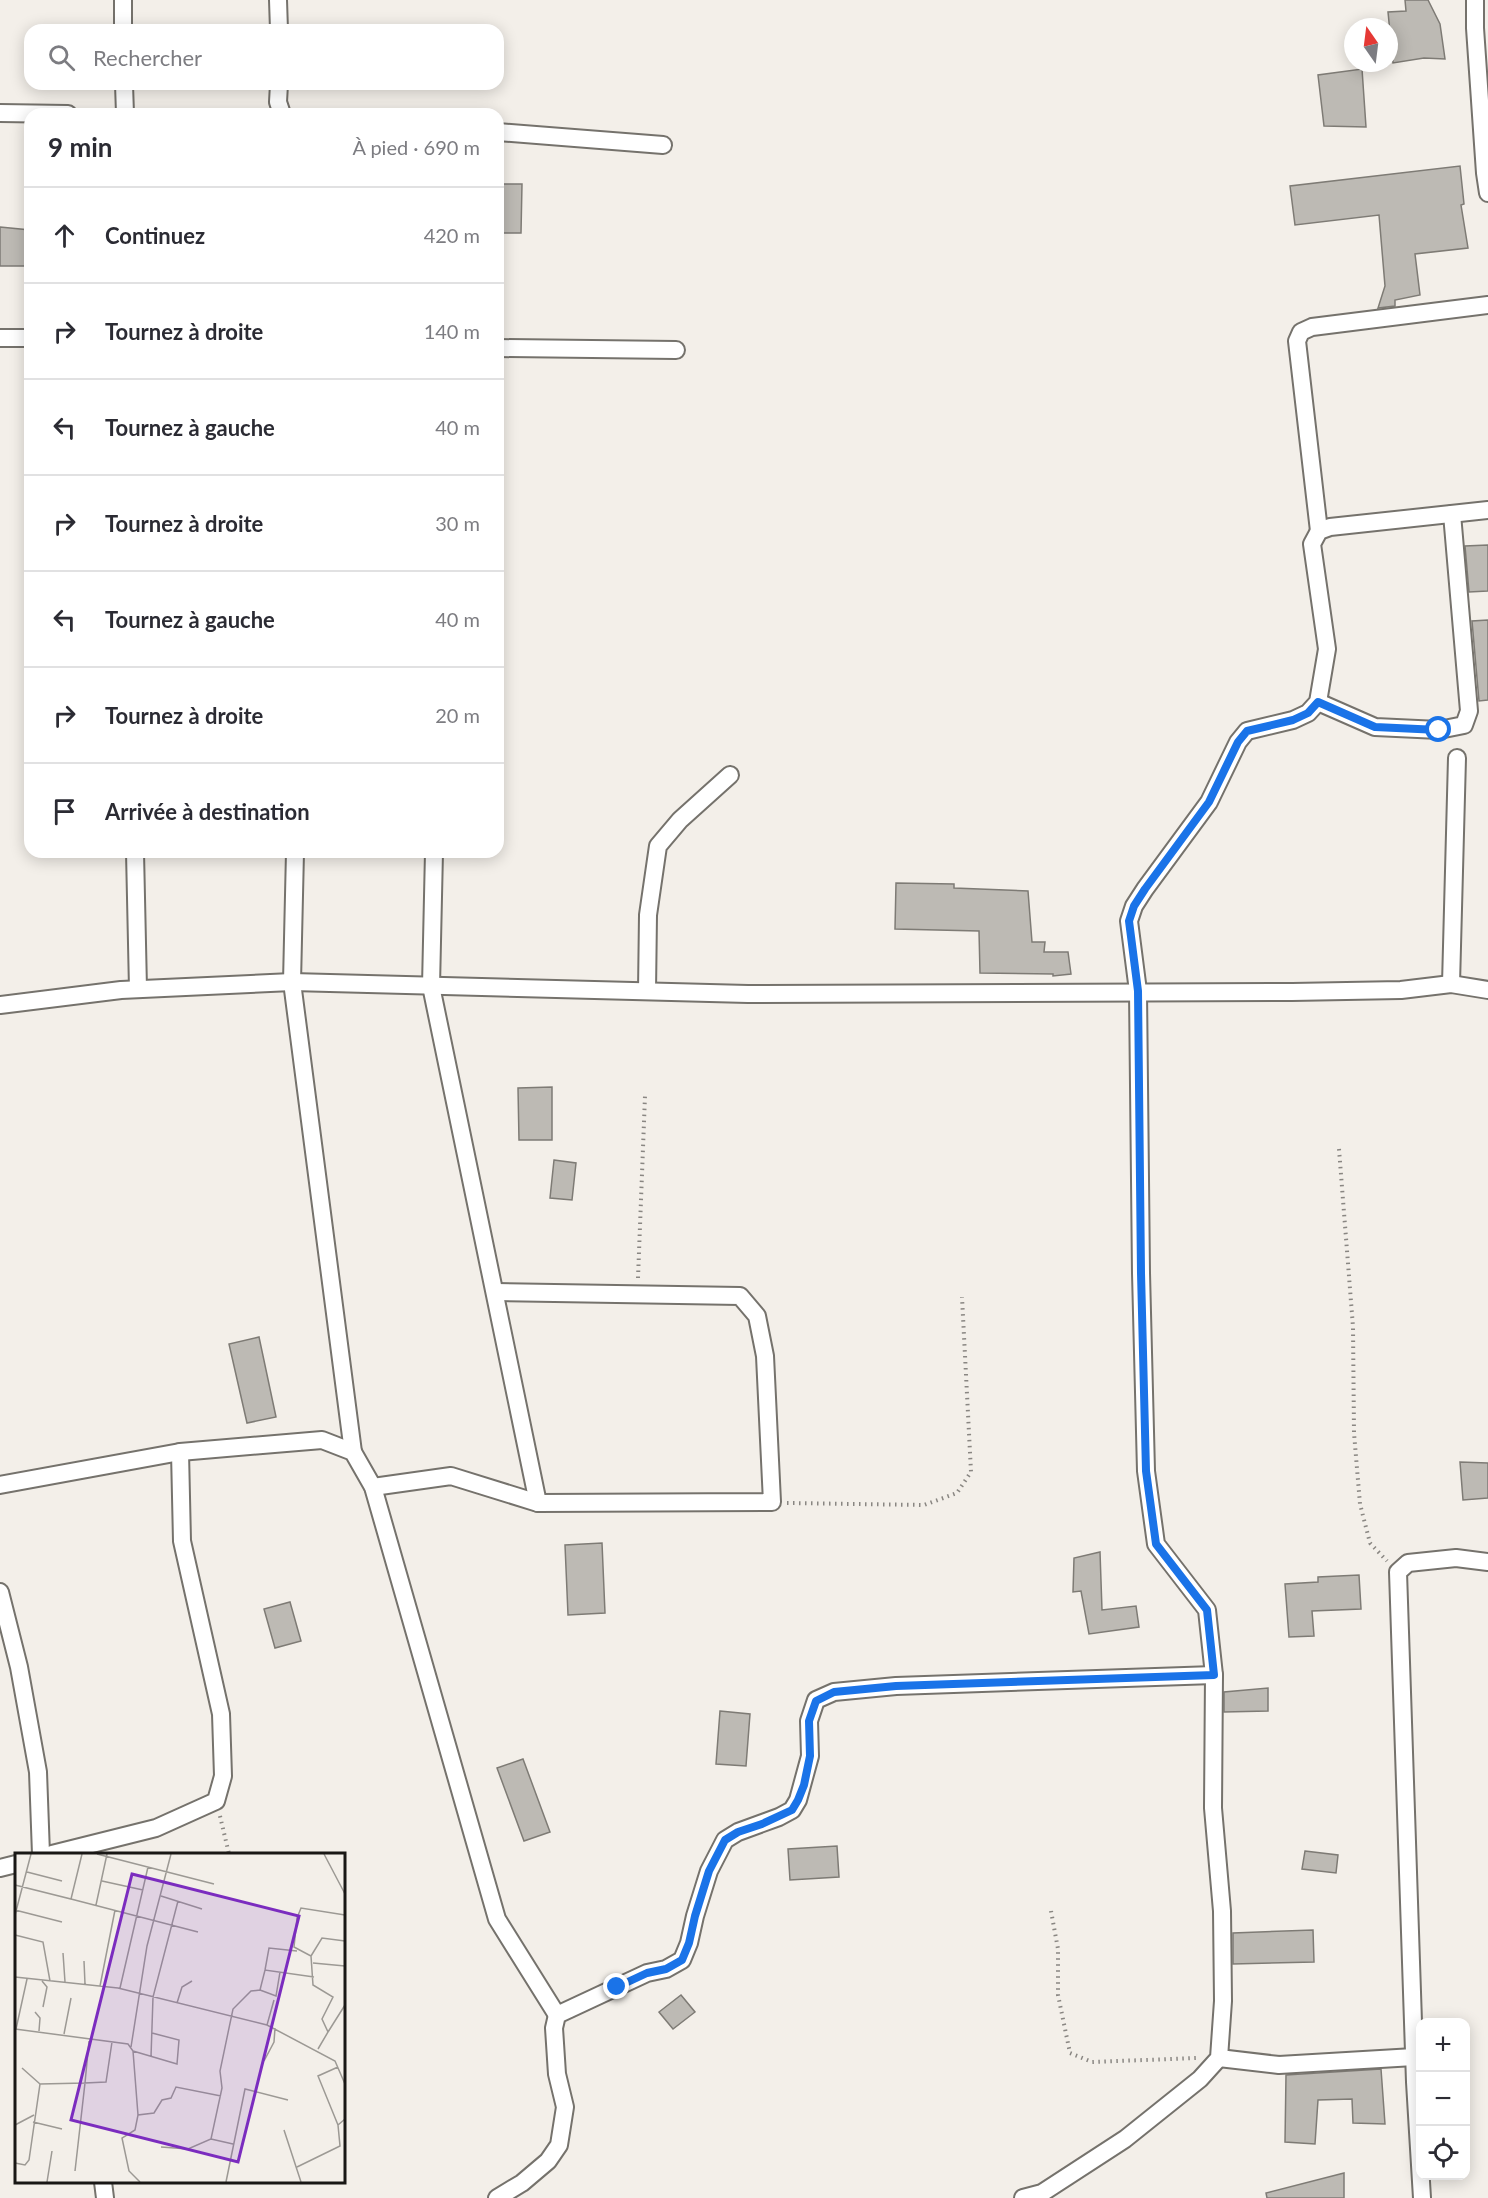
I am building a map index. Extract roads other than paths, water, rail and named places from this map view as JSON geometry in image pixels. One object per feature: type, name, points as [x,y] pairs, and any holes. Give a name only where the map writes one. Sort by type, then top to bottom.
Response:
[{"type":"street","points":[[123,0],[123,24]]},
{"type":"street","points":[[278,0],[279,24]]},
{"type":"street","points":[[1475,0],[1476,50],[1488,193]]},
{"type":"street","points":[[124,90],[125,108]]},
{"type":"street","points":[[279,90],[280,108]]},
{"type":"street","points":[[0,114],[24,114]]},
{"type":"street","points":[[504,132],[663,145]]},
{"type":"street","points":[[1023,2198],[1042,2193],[1125,2139],[1200,2079],[1220,2058],[1223,2001],[1222,1911],[1213,1808],[1214,1675],[1207,1610],[1156,1544],[1146,1471],[1138,991],[1129,921],[1134,906],[1209,802],[1238,742],[1247,731],[1293,720],[1308,713],[1318,702],[1327,649],[1312,544],[1319,531],[1297,341],[1301,332],[1312,327],[1488,305]]},
{"type":"street","points":[[0,338],[24,338]]},
{"type":"street","points":[[504,348],[676,350]]},
{"type":"street","points":[[1319,531],[1329,527],[1488,510]]},
{"type":"street","points":[[1318,702],[1375,727],[1439,730],[1464,725],[1469,711],[1452,514]]},
{"type":"street","points":[[1451,984],[1457,758]]},
{"type":"street","points":[[647,991],[648,915],[658,846],[680,820],[730,776]]},
{"type":"street","points":[[135,858],[138,989]]},
{"type":"street","points":[[295,858],[292,982],[352,1452],[373,1487],[497,1919],[557,2015],[554,2028],[557,2074],[565,2107],[559,2145],[548,2162],[522,2183],[497,2198]]},
{"type":"street","points":[[434,858],[431,986],[538,1503]]},
{"type":"street","points":[[0,1005],[138,989],[292,982],[748,994],[1292,992],[1401,990],[1451,984],[1488,990]]},
{"type":"street","points":[[373,1487],[451,1476],[538,1503],[772,1502],[765,1356],[758,1316],[740,1296],[496,1292]]},
{"type":"street","points":[[0,1485],[180,1452],[322,1440],[352,1452]]},
{"type":"street","points":[[56,1853],[156,1828],[216,1801],[223,1776],[221,1714],[182,1541],[180,1452]]},
{"type":"street","points":[[1422,2198],[1414,2057],[1398,1572],[1408,1563],[1456,1558],[1488,1562]]},
{"type":"street","points":[[0,1592],[19,1667],[38,1772],[41,1853]]},
{"type":"street","points":[[557,2015],[647,1973],[666,1969],[682,1960],[709,1871],[725,1840],[738,1832],[792,1810],[798,1800],[810,1756],[809,1721],[816,1701],[834,1692],[896,1686],[1214,1675]]},
{"type":"street","points":[[0,1868],[15,1864]]},
{"type":"street","points":[[1220,2058],[1279,2065],[1414,2057]]},
{"type":"street","points":[[103,2183],[105,2198]]}]
